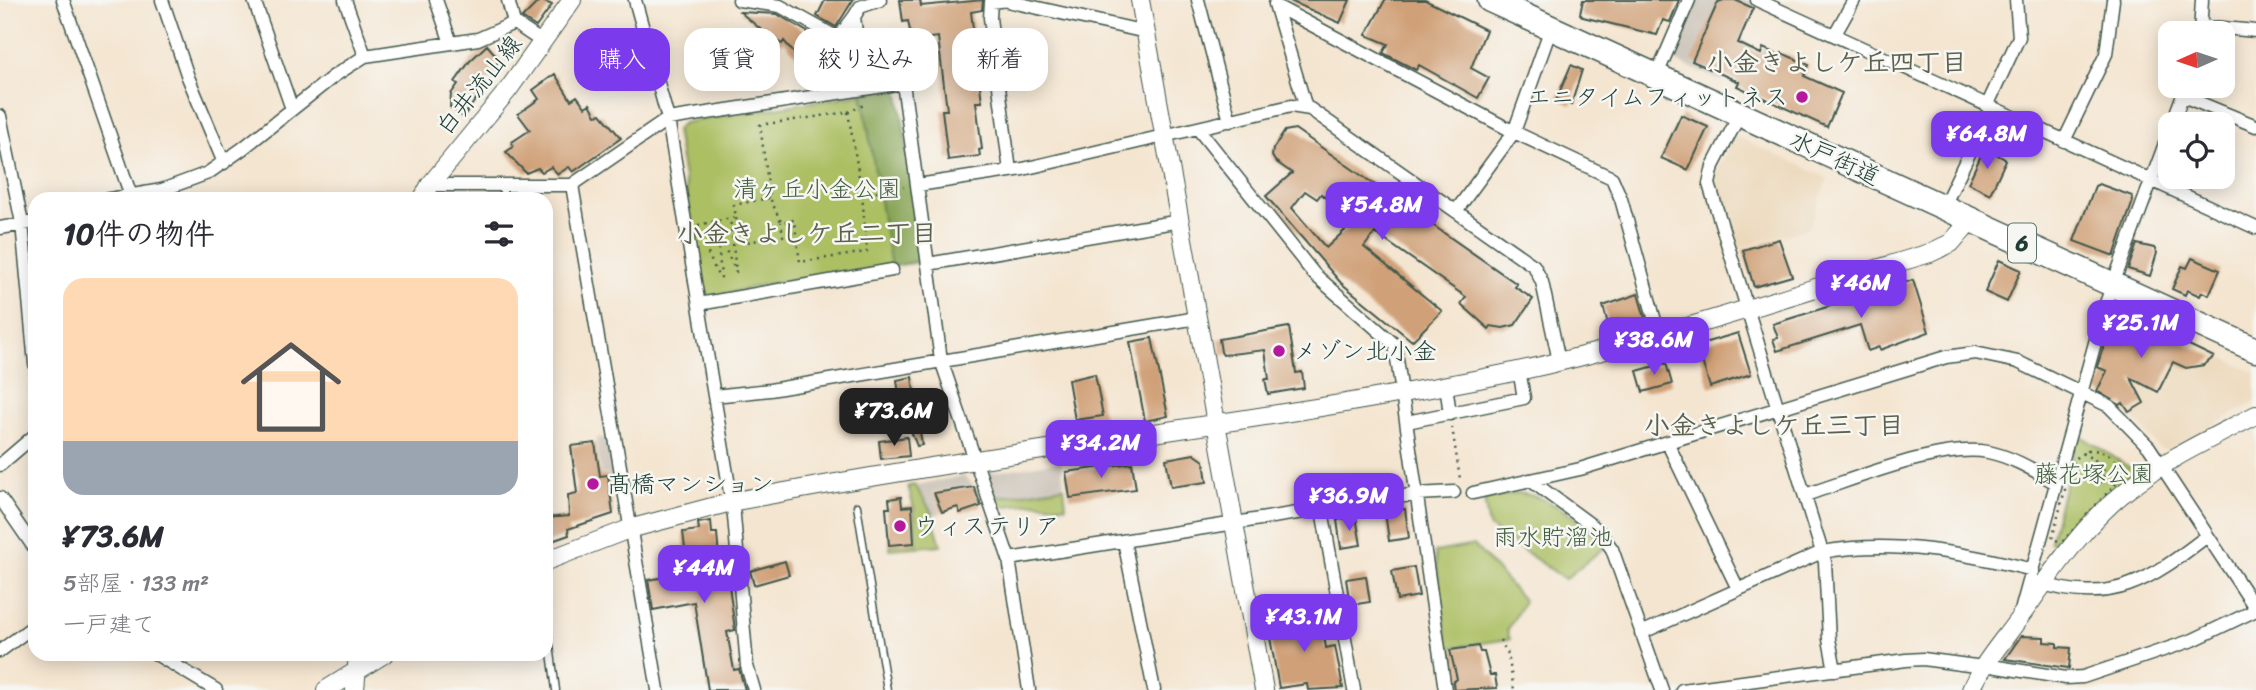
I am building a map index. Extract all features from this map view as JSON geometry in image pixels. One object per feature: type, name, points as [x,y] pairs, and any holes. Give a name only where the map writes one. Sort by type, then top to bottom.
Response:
[{"type":"highway","name":"水戸街道","points":[[1490,0],[2256,350]]},
{"type":"street","points":[[63,0],[130,192]]},
{"type":"street","points":[[162,0],[188,77],[224,163]]},
{"type":"street","points":[[254,0],[292,109]]},
{"type":"street","points":[[345,0],[365,56]]},
{"type":"street","points":[[436,0],[451,43]]},
{"type":"street","points":[[508,0],[514,23],[544,43]]},
{"type":"street","name":"白井流山線","points":[[426,192],[544,43],[572,0]]},
{"type":"street","points":[[635,0],[668,119],[731,502],[747,666],[754,690]]},
{"type":"street","points":[[739,0],[780,6],[838,38],[860,7],[880,0]]},
{"type":"street","points":[[1010,171],[990,18],[991,2],[1007,0],[1146,32]]},
{"type":"street","points":[[1140,0],[1264,690]]},
{"type":"street","points":[[1198,0],[1230,121]]},
{"type":"street","points":[[1656,77],[1689,0]]},
{"type":"street","points":[[1758,0],[1776,4],[1989,107],[2256,228]]},
{"type":"street","points":[[1835,34],[1854,0]]},
{"type":"street","points":[[1943,208],[2019,37],[2017,0]]},
{"type":"street","points":[[2064,141],[2106,54],[2113,0]]},
{"type":"street","points":[[2201,21],[2202,0]]},
{"type":"street","points":[[1275,3],[1306,108]]},
{"type":"street","points":[[1275,3],[1514,132],[1616,183],[1659,335]]},
{"type":"street","points":[[854,17],[856,28]]},
{"type":"street","points":[[141,192],[162,190],[185,183],[224,163],[365,56],[478,39],[514,23]]},
{"type":"street","points":[[1456,211],[1514,132],[1551,28]]},
{"type":"street","points":[[2235,31],[2256,31]]},
{"type":"street","points":[[426,192],[503,185],[572,185],[668,119],[851,91]]},
{"type":"street","points":[[904,91],[941,359],[1009,559],[1029,690]]},
{"type":"street","points":[[2199,98],[2256,126]]},
{"type":"street","points":[[918,185],[1010,171],[1291,107],[1306,108],[1534,266],[1542,282],[1559,361]]},
{"type":"street","points":[[1740,114],[1713,166],[1709,184],[1822,552],[1828,587],[1829,639],[1835,670]]},
{"type":"street","points":[[0,116],[28,218]]},
{"type":"street","points":[[1199,130],[1314,274],[1395,345],[1445,690]]},
{"type":"street","points":[[1971,690],[1984,666],[2020,618],[2035,578],[2056,483],[2112,284],[2158,162]]},
{"type":"street","points":[[572,185],[658,690]]},
{"type":"street","points":[[553,558],[629,529],[731,502],[1403,393],[1559,361],[1659,335],[1930,253],[1951,243],[1970,221]]},
{"type":"street","points":[[0,228],[28,222]]},
{"type":"street","points":[[928,264],[1180,222]]},
{"type":"street","points":[[699,304],[892,270]]},
{"type":"street","points":[[714,396],[746,394],[941,359],[1197,318]]},
{"type":"street","points":[[1473,493],[1668,444],[1776,407],[1946,357],[1975,353],[2018,362],[2082,391],[2118,413],[2135,429],[2162,465],[2256,610],[2193,640],[2083,677],[2066,678],[1923,659],[1835,670],[1755,685],[1682,690]]},
{"type":"street","points":[[1407,422],[1524,398],[1519,370]]},
{"type":"street","points":[[1446,385],[1450,414]]},
{"type":"street","points":[[2035,578],[2125,491],[2162,465],[2256,415]]},
{"type":"street","points":[[0,465],[28,441]]},
{"type":"street","points":[[1668,444],[1738,589]]},
{"type":"street","points":[[1805,495],[1924,458],[1966,450],[2003,456],[2056,483]]},
{"type":"street","points":[[1530,480],[1598,530],[1612,549],[1662,690]]},
{"type":"street","points":[[1009,559],[1458,488]]},
{"type":"street","points":[[0,498],[28,539]]},
{"type":"street","points":[[1322,510],[1354,690]]},
{"type":"street","points":[[1641,633],[1822,552],[1839,549],[1937,549],[2080,590],[2119,589],[2152,577],[2207,536]]},
{"type":"street","points":[[1124,541],[1154,690]]},
{"type":"street","points":[[0,651],[28,630]]},
{"type":"street","points":[[168,661],[216,690]]},
{"type":"street","points":[[326,690],[358,663]]},
{"type":"street","points":[[355,690],[358,663]]},
{"type":"lane","points":[[503,185],[503,192]]},
{"type":"lane","points":[[857,506],[887,690]]},
{"type":"lane","points":[[552,661],[556,690]]},
{"type":"path","points":[[770,198],[734,205],[738,231],[747,242],[783,236],[782,222],[770,198],[760,125],[848,113],[862,194],[867,252],[800,262],[794,220],[782,222]]},
{"type":"path","points":[[862,194],[918,185]]},
{"type":"path","points":[[730,218],[736,272],[717,231],[722,277],[719,278],[698,225],[730,218],[736,217]]},
{"type":"path","points":[[1450,414],[1458,488]]},
{"type":"path","points":[[2096,450],[2110,456],[2118,462],[2122,471],[2120,479],[2062,542],[2052,539],[2071,467],[2082,453],[2096,450]]},
{"type":"path","points":[[2082,453],[2102,464],[2105,474],[2100,483]]},
{"type":"path","points":[[1500,640],[1508,654],[1514,690]]},
{"type":"shaded area","points":[[1695,0],[1747,0],[1756,4],[1740,40],[1752,45],[1736,80],[1725,75],[1722,81],[1670,59]]},
{"type":"shaded area","points":[[1735,136],[1828,178],[1809,228],[1733,250],[1715,184],[1716,171]]},
{"type":"shaded area","points":[[2110,310],[2120,310],[2256,373],[2256,402],[2167,450],[2159,448],[2138,423],[2090,384]]},
{"type":"shaded area","points":[[609,437],[615,478],[609,478],[608,474],[601,475],[596,438]]},
{"type":"shaded area","points":[[1061,461],[1064,487],[993,498],[984,478],[989,473]]},
{"type":"shaded area","points":[[963,476],[974,486],[933,492],[941,513],[934,515],[917,485]]},
{"type":"green space","name":"清ヶ丘小金公園","points":[[878,91],[896,91],[920,262],[769,284],[711,297],[703,292],[676,130],[683,123]]},
{"type":"green space","points":[[899,91],[923,260],[891,267],[862,93]]},
{"type":"green space","name":"藤花塚公園","points":[[2078,434],[2135,471],[2093,510],[2062,544],[2050,542]]},
{"type":"green space","points":[[915,485],[931,511],[941,545],[890,549],[890,545],[916,543],[914,508],[908,486]]},
{"type":"green space","points":[[1064,487],[1066,506],[1035,503],[997,507],[993,498]]},
{"type":"green space","name":"雨水貯溜池","points":[[1517,493],[1541,499],[1566,511],[1588,528],[1605,547],[1565,579],[1489,527],[1484,499]]},
{"type":"green space","points":[[1474,545],[1524,601],[1507,631],[1510,639],[1448,648],[1435,552]]},
{"type":"building","points":[[540,0],[552,5],[536,27],[522,18]]},
{"type":"building","points":[[825,0],[853,0],[836,27],[817,16]]},
{"type":"building","points":[[900,0],[920,0],[921,6],[983,0],[982,10],[971,12],[973,28],[952,28],[952,91],[981,91],[982,102],[976,102],[982,149],[979,150],[980,156],[948,160],[942,110],[947,110],[938,28],[909,28],[908,21],[903,22]]},
{"type":"building","points":[[1288,0],[1350,0],[1340,23]]},
{"type":"building","points":[[1385,0],[1425,0],[1486,30],[1471,68],[1489,78],[1478,98],[1419,65],[1416,70],[1383,53],[1388,44],[1366,35]]},
{"type":"building","points":[[1583,0],[1679,0],[1670,22],[1663,20],[1657,35],[1583,17],[1580,14]]},
{"type":"building","points":[[1735,0],[1753,8],[1738,43],[1761,54],[1763,48],[1809,65],[1804,76],[1842,93],[1827,127],[1737,86],[1739,82],[1692,61],[1718,2]]},
{"type":"building","points":[[740,12],[777,14],[801,28],[794,28],[794,53],[784,41],[780,43],[780,28],[759,28]]},
{"type":"building","points":[[487,45],[500,60],[495,65],[497,74],[480,87],[482,91],[463,117],[450,107],[451,94],[458,84],[455,82],[470,61]]},
{"type":"building","points":[[1571,65],[1582,70],[1571,105],[1557,98]]},
{"type":"building","points":[[555,74],[571,100],[577,96],[585,107],[590,104],[596,115],[601,114],[621,138],[573,172],[569,167],[558,174],[551,167],[542,172],[538,168],[526,173],[506,152],[513,147],[512,142],[530,130],[518,114],[539,99],[533,90]]},
{"type":"building","points":[[1681,115],[1708,127],[1688,170],[1661,158]]},
{"type":"building","points":[[1295,129],[1517,284],[1515,287],[1533,299],[1515,325],[1503,328],[1491,326],[1489,329],[1461,304],[1466,297],[1375,233],[1364,247],[1442,311],[1412,341],[1341,283],[1266,196],[1292,173],[1272,156],[1273,149],[1285,131]],"holes":[[[1305,191],[1317,199],[1321,194],[1356,220],[1326,248],[1292,208]]]},
{"type":"building","points":[[1985,147],[2006,160],[1990,194],[1968,183]]},
{"type":"building","points":[[2099,184],[2132,196],[2133,201],[2114,256],[2074,241],[2095,186]]},
{"type":"building","points":[[1779,239],[1792,276],[1754,287],[1743,250]]},
{"type":"building","points":[[2137,244],[2154,248],[2157,253],[2150,276],[2128,269]]},
{"type":"building","points":[[2192,258],[2220,270],[2209,295],[2202,292],[2200,296],[2187,290],[2185,295],[2172,289],[2182,266],[2187,268]]},
{"type":"building","points":[[1999,260],[2021,270],[2007,302],[1985,292]]},
{"type":"building","points":[[1913,280],[1929,332],[1880,350],[1879,347],[1868,351],[1860,325],[1777,351],[1773,339],[1778,338],[1773,324]]},
{"type":"building","points":[[1638,294],[1645,318],[1642,325],[1628,329],[1625,319],[1608,324],[1603,306]]},
{"type":"building","points":[[2120,312],[2214,357],[2204,365],[2186,368],[2173,362],[2158,392],[2131,378],[2144,403],[2129,412],[2123,403],[2120,405],[2097,391],[2107,371],[2097,367]]},
{"type":"building","name":"メゾン北小金","points":[[1289,327],[1296,373],[1302,372],[1304,388],[1268,394],[1265,350],[1223,355],[1221,352],[1219,339]]},
{"type":"building","points":[[1738,333],[1751,374],[1710,387],[1697,345]]},
{"type":"building","points":[[1152,338],[1168,416],[1145,421],[1130,342]]},
{"type":"building","points":[[1666,363],[1672,384],[1643,392],[1637,371]]},
{"type":"building","points":[[1095,374],[1103,416],[1075,420],[1068,380]]},
{"type":"building","points":[[912,377],[922,445],[917,446],[905,416],[902,417],[897,380]]},
{"type":"building","points":[[907,437],[909,456],[881,459],[879,441]]},
{"type":"building","name":"髙橋マンション","points":[[595,443],[600,476],[608,475],[613,514],[568,529],[569,535],[553,541],[553,517],[569,516],[568,495],[577,493],[571,446]]},
{"type":"building","points":[[1194,454],[1204,461],[1207,482],[1171,487],[1166,459]]},
{"type":"building","points":[[1132,463],[1136,489],[1070,498],[1066,472]]},
{"type":"building","points":[[974,487],[981,506],[960,513],[958,507],[942,512],[934,493]]},
{"type":"building","name":"ウィステリア","points":[[901,497],[902,507],[912,506],[914,543],[889,545],[886,508],[890,508],[889,499]]},
{"type":"building","points":[[1405,509],[1409,538],[1389,541],[1385,512]]},
{"type":"building","points":[[1356,517],[1361,545],[1341,548],[1337,520]]},
{"type":"building","points":[[711,521],[712,533],[717,533],[720,571],[727,570],[735,630],[727,632],[734,670],[739,669],[745,690],[708,690],[694,602],[653,610],[648,580],[688,573],[683,532],[699,530],[698,523]]},
{"type":"building","points":[[785,561],[789,575],[754,585],[750,571]]},
{"type":"building","points":[[1414,567],[1419,596],[1397,600],[1392,571]]},
{"type":"building","points":[[1366,576],[1370,602],[1350,605],[1346,579]]},
{"type":"building","points":[[1316,612],[1317,617],[1321,616],[1326,648],[1335,646],[1343,688],[1308,690],[1307,684],[1279,688],[1268,626]]},
{"type":"building","points":[[2021,636],[2044,637],[2044,642],[2071,648],[2069,668],[2005,659]]},
{"type":"building","points":[[1478,646],[1480,652],[1484,652],[1490,675],[1495,675],[1497,688],[1454,690],[1453,682],[1457,679],[1450,650]]},
{"type":"place","name":"エニタイムフィットネス","points":[[1802,97]]},
{"type":"place","name":"メゾン北小金","points":[[1279,351]]},
{"type":"place","name":"髙橋マンション","points":[[593,484]]},
{"type":"place","name":"ウィステリア","points":[[900,526]]},
{"type":"district","name":"小金きよしケ丘四丁目","points":[[1837,62]]},
{"type":"district","name":"小金きよしケ丘二丁目","points":[[807,233]]},
{"type":"district","name":"小金きよしケ丘三丁目","points":[[1774,425]]}]
